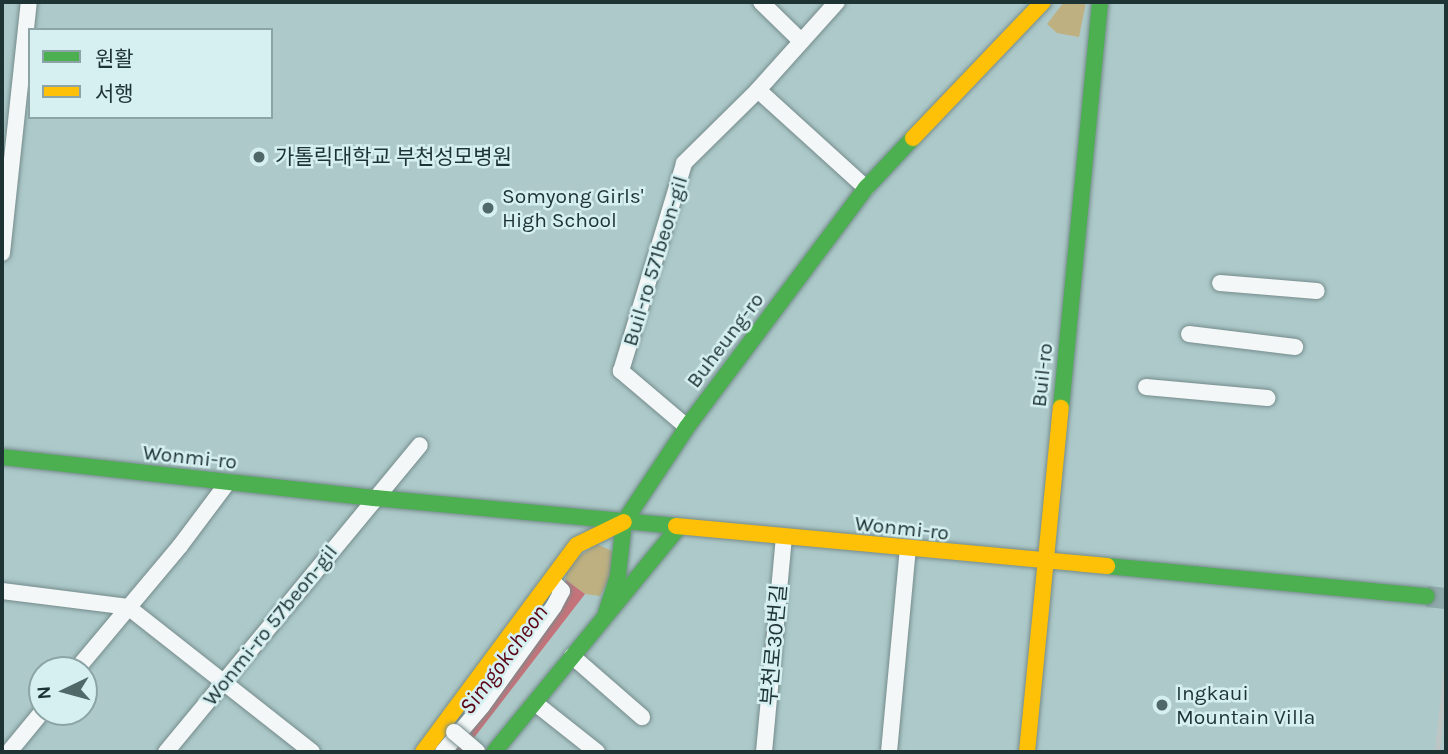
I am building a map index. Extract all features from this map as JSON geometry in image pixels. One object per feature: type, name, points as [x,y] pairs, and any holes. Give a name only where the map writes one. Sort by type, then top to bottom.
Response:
[{"type":"street","points":[[2,253],[29,2]]},
{"type":"street","points":[[761,2],[800,40]]},
{"type":"street","name":"Buil-ro 571beon-gil","points":[[687,427],[621,370],[684,163],[758,90],[800,40],[837,2]]},
{"type":"street","name":"Buheung-ro","points":[[606,613],[618,575],[624,522],[687,427],[866,188],[1043,2]]},
{"type":"street","name":"Buil-ro","points":[[1027,752],[1100,2]]},
{"type":"street","points":[[758,90],[866,188]]},
{"type":"street","points":[[1220,283],[1317,290]]},
{"type":"street","points":[[1189,334],[1295,346]]},
{"type":"street","points":[[1146,387],[1268,398]]},
{"type":"street","points":[[374,498],[420,445]]},
{"type":"street","name":"Wonmi-ro","points":[[2,457],[374,498],[1426,596]]},
{"type":"street","points":[[88,656],[180,546],[228,482]]},
{"type":"street","name":"Wonmi-ro 57beon-gil","points":[[166,752],[374,498]]},
{"type":"street","points":[[423,752],[450,728],[577,545],[624,522]]},
{"type":"street","name":"Buheung-ro","points":[[483,752],[535,703],[679,527]]},
{"type":"street","name":"부천로30번길","points":[[764,752],[784,537]]},
{"type":"street","points":[[888,752],[908,549]]},
{"type":"street","points":[[443,752],[482,706],[554,606],[562,591],[555,584]]},
{"type":"street","points":[[2,591],[128,607],[312,752]]},
{"type":"street","points":[[572,656],[642,717]]},
{"type":"street","points":[[535,703],[597,752]]},
{"type":"street","points":[[9,752],[30,726]]},
{"type":"street","points":[[450,728],[483,752]]},
{"type":"shaded area","points":[[1064,2],[1086,2],[1079,37],[1057,33],[1047,24]]},
{"type":"shaded area","points":[[597,544],[612,551],[613,572],[600,596],[585,594],[566,580],[566,574],[574,560]]},
{"type":"shaded area","points":[[566,580],[585,594],[463,752],[451,752],[559,606]]},
{"type":"tunnel","points":[[1427,596],[1446,598]]},
{"type":"railway","points":[[1437,752],[1446,665]]},
{"type":"traffic: fast","points":[[1061,408],[1100,2]]},
{"type":"traffic: fast","points":[[606,613],[618,575],[624,522],[687,427],[866,188],[913,138]]},
{"type":"traffic: fast","points":[[2,457],[375,498],[676,526]]},
{"type":"traffic: fast","points":[[494,752],[679,527]]},
{"type":"traffic: fast","points":[[1107,566],[1427,596]]},
{"type":"traffic: slow","points":[[913,138],[1043,2]]},
{"type":"traffic: slow","points":[[1027,752],[1061,408]]},
{"type":"traffic: slow","points":[[423,752],[577,545],[624,522]]},
{"type":"traffic: slow","points":[[676,526],[1107,566]]},
{"type":"place","name":"가톨릭대학교 부천성모병원","points":[[259,157]]},
{"type":"place","name":"Somyong Girls' High School","points":[[488,208]]},
{"type":"place","name":"Ingkaui Mountain Villa","points":[[1162,705]]},
{"type":"water label","name":"Simgokcheon","points":[[504,660]]}]
